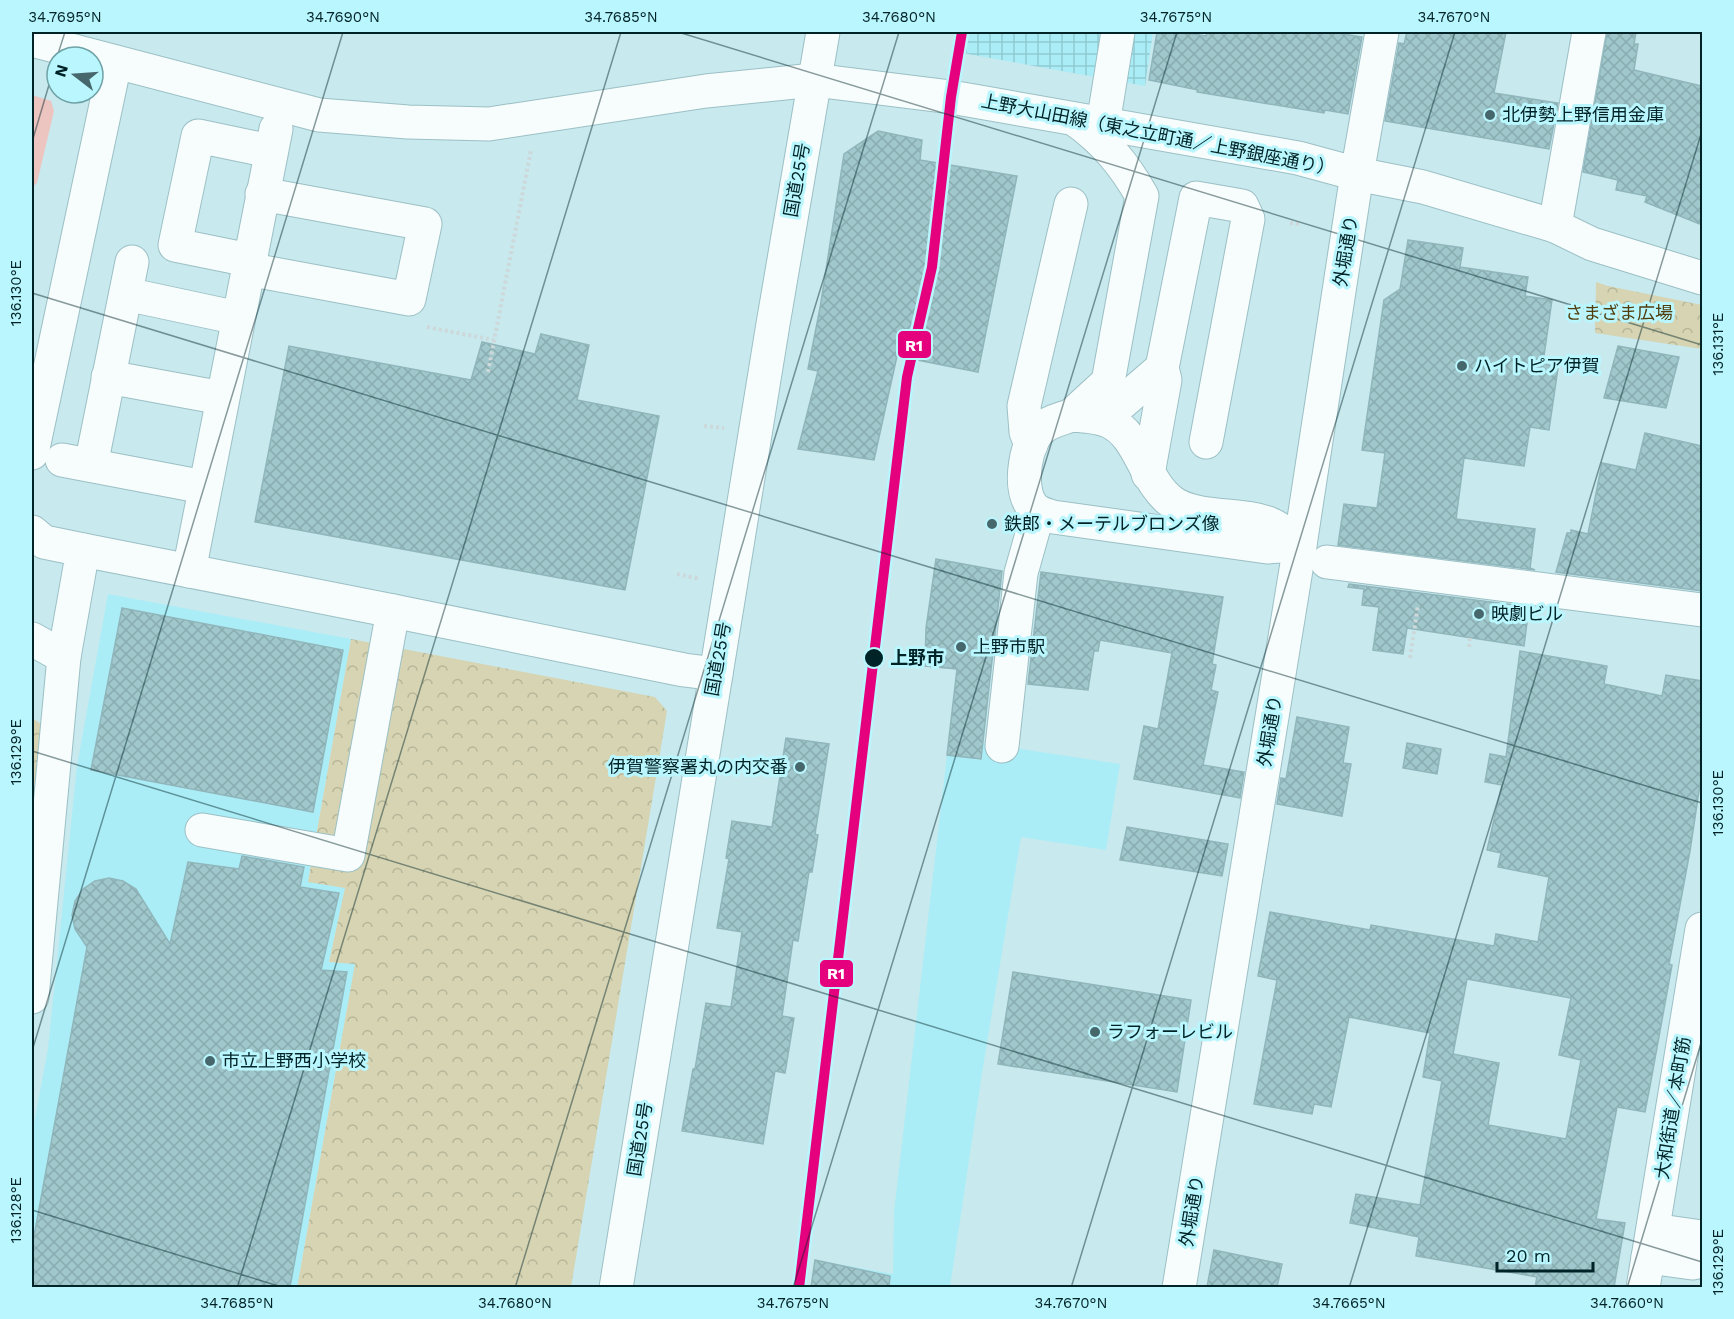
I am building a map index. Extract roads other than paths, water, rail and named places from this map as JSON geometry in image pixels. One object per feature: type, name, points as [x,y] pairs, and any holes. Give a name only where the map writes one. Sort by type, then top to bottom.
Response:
[{"type":"main road","name":"国道25号","points":[[616,1287],[823,32]]},
{"type":"main road","points":[[1088,417],[1101,390],[1108,382],[1142,196],[1119,159],[1096,135],[1088,122],[1118,32]]},
{"type":"main road","name":"外堀通り","points":[[1179,1287],[1382,32]]},
{"type":"main road","points":[[1555,226],[1589,32]]},
{"type":"main road","name":"上野大山田線（東之立町通／上野銀座通り）","points":[[32,40],[319,115],[420,123],[489,124],[706,92],[814,80],[951,97],[1298,158],[1358,174],[1424,187],[1555,226],[1592,244],[1702,278]]},
{"type":"main road","points":[[62,459],[115,63]]},
{"type":"main road","points":[[189,571],[204,487],[238,318],[248,265],[262,194],[273,140],[198,136],[175,245],[248,265],[409,299],[425,224],[262,194]]},
{"type":"main road","points":[[1148,474],[1165,380],[1162,368],[1196,198],[1242,206],[1248,219],[1206,442]]},
{"type":"main road","points":[[1030,445],[1026,432],[1024,406],[1071,204]]},
{"type":"main road","points":[[62,459],[108,377],[132,262]]},
{"type":"main road","points":[[126,294],[238,318]]},
{"type":"main road","points":[[1088,417],[1162,368]]},
{"type":"main road","points":[[108,377],[222,398]]},
{"type":"main road","points":[[1088,417],[1109,421],[1126,435],[1135,447],[1148,474],[1163,495],[1175,504],[1192,511],[1270,524],[1300,545],[1267,547],[1038,513],[1029,502],[1024,480],[1025,463],[1030,445],[1040,429],[1052,422],[1088,417]]},
{"type":"main road","points":[[62,459],[204,487]]},
{"type":"main road","points":[[1002,746],[1021,573],[1038,513]]},
{"type":"main road","points":[[32,532],[44,542],[684,670],[716,674]]},
{"type":"main road","points":[[32,998],[64,657],[83,550]]},
{"type":"main road","points":[[1327,562],[1702,610]]},
{"type":"main road","points":[[202,830],[348,855],[393,610]]},
{"type":"main road","points":[[32,639],[64,657]]},
{"type":"main road","name":"大和街道／本町筋","points":[[1648,1258],[1697,992],[1702,929]]},
{"type":"main road","points":[[1648,1258],[1702,1237]]},
{"type":"main road","points":[[1648,1258],[1692,1263],[1702,1261]]},
{"type":"place","name":"北伊勢上野信用金庫","points":[[1490,115]]},
{"type":"place","name":"ハイトピア伊賀","points":[[1462,366]]},
{"type":"place","name":"鉄郎・メーテルブロンズ像","points":[[992,524]]},
{"type":"place","name":"映劇ビル","points":[[1479,614]]},
{"type":"place","name":"上野市駅","points":[[961,647]]},
{"type":"place","name":"上野市","points":[[874,658]]},
{"type":"place","name":"伊賀警察署丸の内交番","points":[[800,767]]},
{"type":"place","name":"ラフォーレビル","points":[[1095,1032]]},
{"type":"place","name":"市立上野西小学校","points":[[210,1061]]},
{"type":"park label","name":"さまざま広場","points":[[1619,313]]}]
